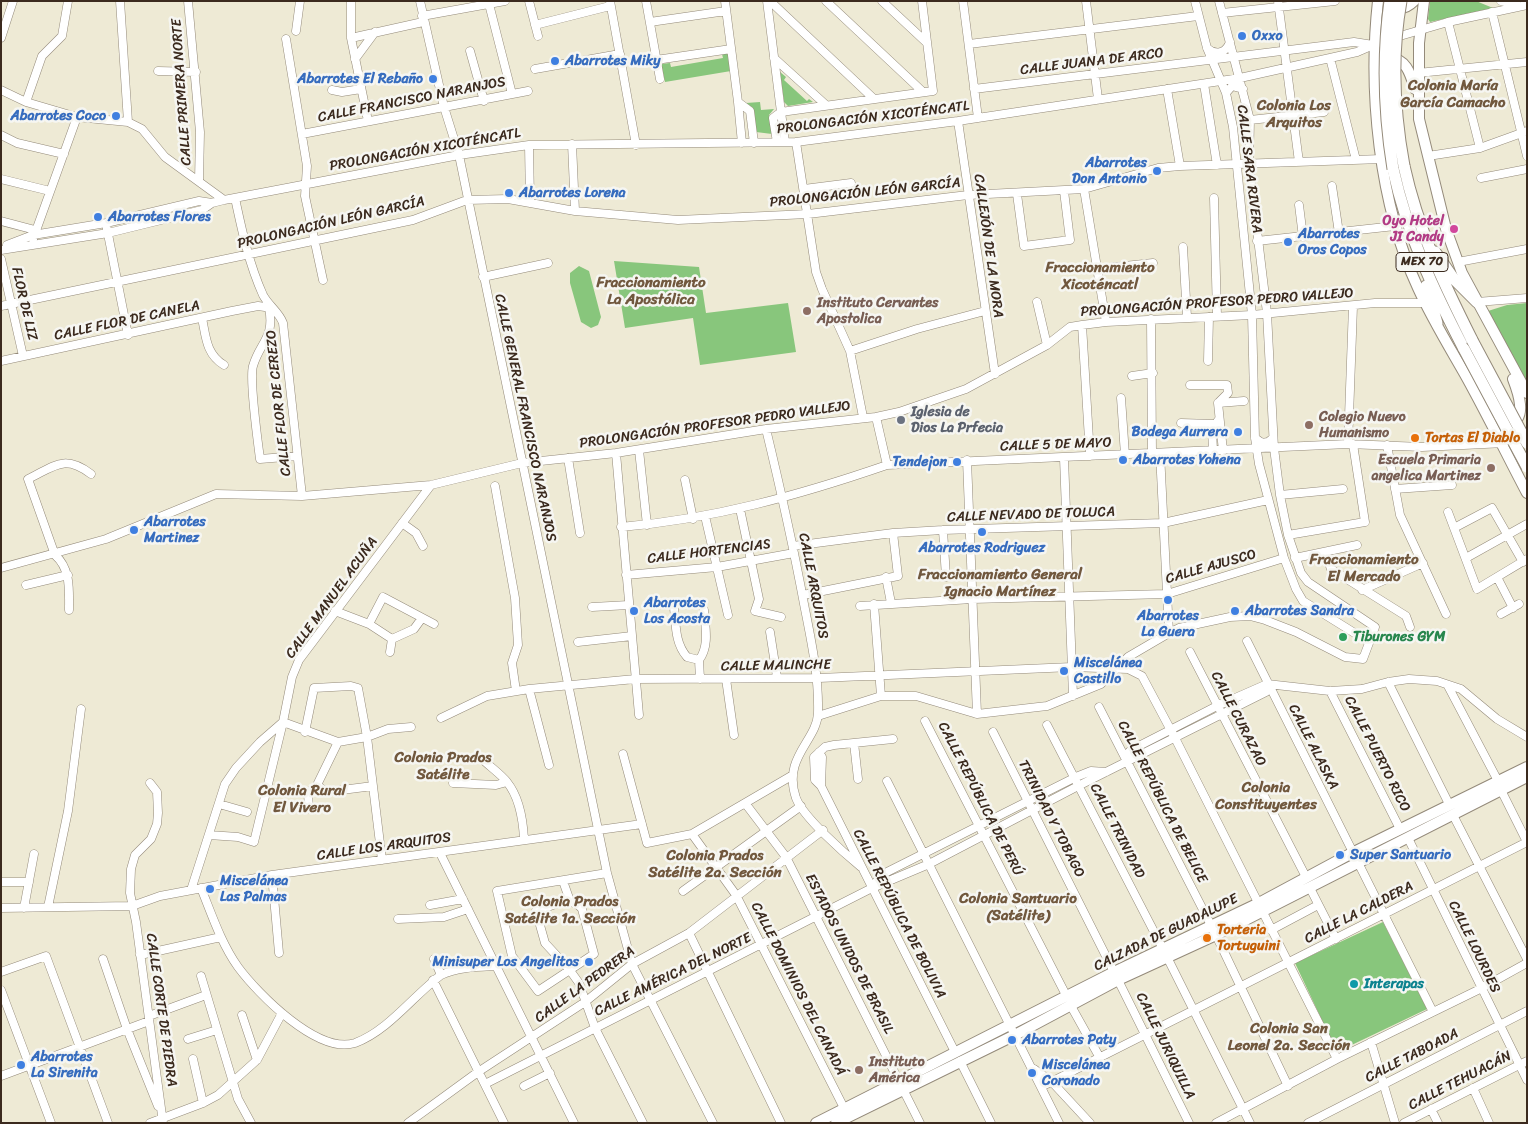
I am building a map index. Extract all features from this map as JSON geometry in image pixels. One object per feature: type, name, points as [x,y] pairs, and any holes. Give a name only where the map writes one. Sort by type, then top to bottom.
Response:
[{"type":"highway","name":"MEX 70","points":[[1390,1],[1385,44],[1384,89],[1408,224],[1430,283],[1527,443]]},
{"type":"highway","name":"MEX 70","points":[[1400,1],[1395,69],[1399,168],[1434,264],[1468,344],[1527,467]]},
{"type":"highway","points":[[1408,224],[1437,323]]},
{"type":"highway","points":[[1420,225],[1437,256],[1453,278],[1477,302]]},
{"type":"main road","points":[[1378,1],[1373,44],[1375,86],[1382,159],[1395,226],[1418,288],[1527,493]]},
{"type":"main road","points":[[1385,1],[1389,6],[1398,9],[1409,6],[1414,1]]},
{"type":"main road","points":[[1424,1],[1419,29],[1419,120],[1446,228],[1458,262],[1477,302],[1527,393]]},
{"type":"main road","points":[[1375,86],[1379,60],[1390,57],[1399,60],[1406,65],[1419,102]]},
{"type":"main road","points":[[1482,407],[1502,424],[1515,423],[1519,417],[1522,405],[1506,356]]},
{"type":"main road","points":[[1515,470],[1515,456],[1527,443]]},
{"type":"main road","points":[[1527,467],[1522,474],[1527,493]]},
{"type":"main road","points":[[1500,788],[1501,775],[1527,761]]},
{"type":"main road","name":"CALZADA DE GUADALUPE","points":[[957,1056],[1015,1035],[1069,1001],[1116,976],[1261,908],[1310,888],[1453,815],[1500,788],[1527,767]]},
{"type":"main road","name":"CALZADA DE GUADALUPE","points":[[1261,908],[1306,877],[1449,804],[1527,778]]},
{"type":"main road","name":"CALZADA DE GUADALUPE","points":[[836,1123],[900,1084],[957,1056],[1010,1025],[1069,1001]]},
{"type":"main road","name":"CALZADA DE GUADALUPE","points":[[816,1123],[847,1116]]},
{"type":"street","points":[[1,38],[14,1]]},
{"type":"street","points":[[26,102],[42,56],[62,36],[68,1]]},
{"type":"street","points":[[120,1],[128,122]]},
{"type":"street","name":"CALLE PRIMERA NORTE","points":[[188,1],[200,132],[199,181]]},
{"type":"street","points":[[296,31],[300,1]]},
{"type":"street","points":[[351,1],[351,38],[368,121]]},
{"type":"street","name":"CALLE GENERAL FRANCISCO NARANJOS","points":[[420,1],[444,107],[459,155],[607,873],[632,964],[713,1123]]},
{"type":"street","points":[[351,38],[473,4],[505,1]]},
{"type":"street","points":[[529,1],[538,36]]},
{"type":"street","points":[[646,1],[660,79]]},
{"type":"street","points":[[725,1],[742,143]]},
{"type":"street","points":[[768,1],[780,112]]},
{"type":"street","points":[[768,1],[874,99]]},
{"type":"street","points":[[826,1],[923,92]]},
{"type":"street","points":[[882,1],[927,43]]},
{"type":"street","points":[[781,142],[773,118],[780,112],[933,91],[922,1]]},
{"type":"street","points":[[1086,1],[1098,100]]},
{"type":"street","name":"CALLE SARA RIVERA","points":[[1195,1],[1207,48],[1226,93],[1238,164],[1252,315],[1255,438],[1268,500],[1284,558],[1296,589],[1303,601],[1369,642],[1375,626],[1308,582],[1296,558],[1288,535],[1280,495],[1273,438],[1267,313],[1257,241],[1250,164],[1250,120],[1243,89],[1236,78],[1231,58],[1230,42],[1219,1]]},
{"type":"street","points":[[1222,12],[1278,4],[1334,1]]},
{"type":"street","points":[[1501,1],[1523,5]]},
{"type":"street","points":[[965,2],[968,44],[978,118]]},
{"type":"street","points":[[489,4],[512,94]]},
{"type":"street","points":[[535,25],[610,4],[636,145]]},
{"type":"street","points":[[1278,4],[1299,162]]},
{"type":"street","points":[[1217,165],[1204,84],[1218,75],[1236,78],[1286,69],[1358,52],[1373,44],[1419,29],[1523,5]]},
{"type":"street","points":[[650,22],[726,11]]},
{"type":"street","points":[[1492,12],[1504,64],[1524,132],[1527,156]]},
{"type":"street","points":[[968,44],[1198,16]]},
{"type":"street","points":[[1448,22],[1480,148]]},
{"type":"street","points":[[355,59],[375,32]]},
{"type":"street","points":[[286,39],[307,166],[305,196],[316,240],[323,280]]},
{"type":"street","points":[[1207,48],[1214,53],[1220,52],[1226,50],[1230,42]]},
{"type":"street","points":[[1212,60],[1354,42],[1373,44]]},
{"type":"street","points":[[656,60],[731,49]]},
{"type":"street","points":[[470,51],[484,101]]},
{"type":"street","points":[[534,69],[620,54]]},
{"type":"street","points":[[774,58],[826,105]]},
{"type":"street","points":[[1218,75],[1220,63],[1231,58]]},
{"type":"street","points":[[1330,58],[1356,160]]},
{"type":"street","name":"CALLE JUANA DE ARCO","points":[[974,89],[1212,60]]},
{"type":"street","points":[[1418,73],[1527,62]]},
{"type":"street","points":[[158,71],[196,72]]},
{"type":"street","name":"PROLONGACIÓN XICOTÉNCATL","points":[[34,236],[108,232],[202,210],[212,203],[224,200],[459,155],[529,145],[796,142],[958,121],[1204,84],[1218,75]]},
{"type":"street","points":[[1226,93],[1232,86],[1243,89]]},
{"type":"street","points":[[332,90],[342,92],[361,89]]},
{"type":"street","points":[[1167,89],[1180,166]]},
{"type":"street","points":[[1,90],[26,102],[78,117],[128,122],[142,129],[165,157],[224,200]]},
{"type":"street","name":"CALLE FRANCISCO NARANJOS","points":[[302,134],[484,101],[528,91]]},
{"type":"street","points":[[738,102],[750,111],[754,143]]},
{"type":"street","points":[[1250,120],[1324,112]]},
{"type":"street","points":[[1,221],[34,236],[78,117]]},
{"type":"street","name":"CALLEJÓN DE LA MORA","points":[[958,121],[995,374]]},
{"type":"street","points":[[1428,156],[1480,148],[1524,132]]},
{"type":"street","points":[[1,136],[17,143],[64,154]]},
{"type":"street","points":[[796,142],[819,281],[850,351],[863,417]]},
{"type":"street","points":[[572,144],[575,211]]},
{"type":"street","points":[[529,145],[530,202]]},
{"type":"street","name":"PROLONGACIÓN LEÓN GARCÍA","points":[[1,306],[413,220],[467,200],[508,199],[575,211],[678,220],[808,214],[968,195],[1017,194],[1084,189],[1158,168],[1180,166],[1382,159]]},
{"type":"street","points":[[1481,178],[1527,169]]},
{"type":"street","points":[[1,179],[50,191]]},
{"type":"street","points":[[804,188],[851,183]]},
{"type":"street","points":[[1332,186],[1338,234]]},
{"type":"street","points":[[1084,189],[1106,322]]},
{"type":"street","points":[[1017,194],[1024,246],[1070,240],[1064,191]]},
{"type":"street","name":"CALLE FLOR DE CEREZO","points":[[234,198],[248,255],[264,296],[271,308],[280,316],[283,323],[302,496]]},
{"type":"street","points":[[1208,361],[1213,316],[1214,198]]},
{"type":"street","name":"PROLONGACIÓN XICOTÉNCATL","points":[[1,248],[34,236],[106,223],[199,201],[212,203]]},
{"type":"street","points":[[1299,204],[1303,237]]},
{"type":"street","points":[[106,223],[128,334]]},
{"type":"street","points":[[1257,241],[1338,234],[1395,226]]},
{"type":"street","points":[[1183,247],[1187,317]]},
{"type":"street","points":[[1458,262],[1527,249]]},
{"type":"street","name":"FLOR DE LIZ","points":[[1,259],[23,356]]},
{"type":"street","points":[[483,276],[548,263]]},
{"type":"street","points":[[1096,269],[1153,263]]},
{"type":"street","points":[[258,306],[264,296]]},
{"type":"street","points":[[1477,302],[1527,298]]},
{"type":"street","points":[[1037,302],[1047,346]]},
{"type":"street","name":"PROLONGACIÓN PROFESOR PEDRO VALLEJO","points":[[1,568],[56,555],[106,539],[216,494],[302,496],[431,485],[522,463],[639,450],[766,429],[863,417],[876,418],[966,389],[1047,346],[1070,328],[1082,325],[1151,319],[1252,315],[1352,306],[1426,303]]},
{"type":"street","name":"CALLE FLOR DE CANELA","points":[[1,361],[258,306],[271,308]]},
{"type":"street","points":[[1288,535],[1365,522],[1351,444],[1352,306]]},
{"type":"street","points":[[271,308],[272,320],[265,344],[252,367],[260,459],[297,456]]},
{"type":"street","points":[[850,351],[917,329],[985,311]]},
{"type":"street","points":[[202,318],[209,351],[215,360],[224,365]]},
{"type":"street","points":[[1151,319],[1156,453],[1163,523],[1169,633]]},
{"type":"street","points":[[1082,325],[1090,456]]},
{"type":"street","points":[[1132,376],[1153,373]]},
{"type":"street","points":[[1190,386],[1227,385],[1227,396],[1218,404],[1213,451]]},
{"type":"street","points":[[1122,398],[1125,455]]},
{"type":"street","points":[[1218,404],[1244,401]]},
{"type":"street","points":[[876,418],[887,465]]},
{"type":"street","points":[[1181,424],[1216,422]]},
{"type":"street","points":[[1216,422],[1223,451]]},
{"type":"street","name":"CALLE ARQUITOS","points":[[766,429],[794,549],[819,678],[817,722],[800,751],[793,775],[796,798],[807,816],[823,830],[843,853],[861,867]]},
{"type":"street","points":[[1255,438],[1262,443],[1268,442],[1273,438]]},
{"type":"street","name":"CALLE 5 DE MAYO","points":[[621,527],[694,519],[740,509],[814,490],[887,465],[1351,444],[1422,446],[1527,443]]},
{"type":"street","points":[[1387,445],[1400,515],[1446,614]]},
{"type":"street","points":[[639,450],[647,525]]},
{"type":"street","points":[[616,453],[639,715]]},
{"type":"street","points":[[568,458],[580,533]]},
{"type":"street","points":[[1064,458],[1073,696]]},
{"type":"street","points":[[1259,464],[1267,458],[1276,464]]},
{"type":"street","points":[[966,460],[977,714]]},
{"type":"street","points":[[69,610],[68,575],[62,561],[56,555],[28,478],[58,464],[69,462],[78,464],[91,474]]},
{"type":"street","points":[[685,480],[694,519]]},
{"type":"street","name":"CALLE MANUEL ACUÑA","points":[[209,835],[238,837],[254,842],[292,677],[299,660],[431,485]]},
{"type":"street","points":[[1394,488],[1452,485]]},
{"type":"street","points":[[495,486],[515,598],[518,645],[512,663],[516,691]]},
{"type":"street","points":[[1280,495],[1343,489]]},
{"type":"street","name":"CALLE NEVADO DE TOLUCA","points":[[794,549],[893,533],[1163,523],[1268,500]]},
{"type":"street","points":[[1448,512],[1454,528],[1466,558],[1477,589],[1525,560],[1507,535],[1492,508],[1454,528]]},
{"type":"street","points":[[740,509],[759,599],[755,611],[781,617]]},
{"type":"street","points":[[705,516],[728,615]]},
{"type":"street","points":[[402,523],[416,533],[423,546]]},
{"type":"street","points":[[1466,558],[1527,524]]},
{"type":"street","points":[[943,530],[946,576]]},
{"type":"street","points":[[803,594],[898,576],[893,533]]},
{"type":"street","points":[[1296,558],[1357,545]]},
{"type":"street","name":"CALLE HORTENCIAS","points":[[626,575],[716,567],[751,561],[794,549]]},
{"type":"street","points":[[1325,552],[1331,569],[1406,616],[1410,627]]},
{"type":"street","name":"CALLE AJUSCO","points":[[860,606],[972,598],[1167,594],[1284,558]]},
{"type":"street","points":[[1362,590],[1423,563]]},
{"type":"street","points":[[26,585],[68,575]]},
{"type":"street","points":[[886,577],[892,603]]},
{"type":"street","points":[[1497,577],[1516,606],[1500,614]]},
{"type":"street","points":[[369,624],[383,597],[434,624]]},
{"type":"street","points":[[874,604],[881,696]]},
{"type":"street","points":[[592,607],[629,605]]},
{"type":"street","points":[[674,608],[677,638],[682,651],[687,657],[699,660]]},
{"type":"street","points":[[700,679],[699,660],[704,654],[706,644],[704,610]]},
{"type":"street","points":[[335,611],[369,624],[392,639]]},
{"type":"street","points":[[818,716],[881,696],[916,696],[977,714],[1047,706],[1101,684],[1128,658],[1169,633],[1213,621],[1250,616],[1296,632],[1345,657],[1364,659],[1369,642]]},
{"type":"street","points":[[392,639],[414,628],[422,618]]},
{"type":"street","points":[[770,632],[776,677]]},
{"type":"street","points":[[578,642],[632,636]]},
{"type":"street","points":[[390,652],[392,639]]},
{"type":"street","name":"CALLE ALASKA","points":[[1247,641],[1433,1012]]},
{"type":"street","name":"CALLE CURAZAO","points":[[1190,652],[1306,877]]},
{"type":"street","name":"CALLE MALINCHE","points":[[441,718],[488,696],[529,689],[635,679],[819,678],[1072,667],[1128,669],[1139,674],[1171,730]]},
{"type":"street","points":[[726,679],[734,735]]},
{"type":"street","name":"CALLE AMÉRICA DEL NORTE","points":[[1126,762],[1127,754],[1131,750],[1217,706],[1270,686],[1330,691],[1362,689],[1409,679],[1437,681],[1461,689],[1497,719],[1527,737]]},
{"type":"street","points":[[1388,682],[1449,804]]},
{"type":"street","points":[[305,732],[314,688],[351,686],[358,688],[367,737],[382,860]]},
{"type":"street","name":"CALLE AMÉRICA DEL NORTE","points":[[485,1084],[872,888],[929,864],[1080,785],[1221,715],[1270,686]]},
{"type":"street","points":[[1448,686],[1527,842]]},
{"type":"street","points":[[529,689],[550,765]]},
{"type":"street","name":"CALLE PUERTO RICO","points":[[1330,691],[1400,828]]},
{"type":"street","name":"CALLE REPÚBLICA DE BELICE","points":[[1099,707],[1214,931],[1288,1086]]},
{"type":"street","points":[[48,907],[68,811],[81,709]]},
{"type":"street","name":"CALLE REPÚBLICA DE PERÚ","points":[[925,721],[1100,1058]]},
{"type":"street","points":[[191,890],[225,784],[236,768],[260,742],[283,722],[305,732],[338,742],[367,737],[388,729],[411,727]]},
{"type":"street","name":"CALLE TRINIDAD","points":[[1047,725],[1076,777],[1250,1123]]},
{"type":"street","points":[[1171,730],[1337,1059]]},
{"type":"street","name":"TRINIDAD Y TOBAGO","points":[[993,732],[1116,976]]},
{"type":"street","points":[[858,779],[854,743],[893,739]]},
{"type":"street","points":[[308,809],[308,793],[317,785],[338,742]]},
{"type":"street","name":"CALLE REPÚBLICA DE BOLIVIA","points":[[854,743],[825,747],[819,752],[822,757],[822,786],[991,1123]]},
{"type":"street","points":[[623,754],[647,843],[692,834],[793,775]]},
{"type":"street","points":[[481,758],[507,782],[518,804],[523,820],[524,839]]},
{"type":"street","name":"CALLE AMÉRICA DEL NORTE","points":[[872,888],[881,875],[980,824],[1076,777],[1091,771],[1106,772]]},
{"type":"street","points":[[887,781],[1059,1123]]},
{"type":"street","points":[[452,783],[496,785],[507,782]]},
{"type":"street","name":"CALLE CORTE DE PIEDRA","points":[[150,783],[157,792],[157,824],[151,839],[135,855],[130,877],[132,906],[136,922],[163,1120]]},
{"type":"street","points":[[317,785],[326,792],[373,786]]},
{"type":"street","name":"ESTADOS UNIDOS DE BRASIL","points":[[745,802],[786,857],[818,916],[920,1123]]},
{"type":"street","points":[[219,804],[247,812]]},
{"type":"street","points":[[683,892],[800,806]]},
{"type":"street","points":[[1216,1123],[1337,1059],[1480,989],[1527,961],[1453,815]]},
{"type":"street","name":"CALLE LOS ARQUITOS","points":[[1,908],[132,906],[160,896],[272,875],[642,824]]},
{"type":"street","name":"CALLE LA PEDRERA","points":[[408,1123],[478,1072],[586,1002],[632,964],[689,933],[823,830]]},
{"type":"street","name":"CALLE DOMINIOS DEL CANADÁ","points":[[692,834],[736,895],[847,1116]]},
{"type":"street","name":"CALLE LOURDES","points":[[1408,838],[1480,989],[1499,1025],[1523,1063],[1527,1080]]},
{"type":"street","name":"CALLE LA CALDERA","points":[[1041,1087],[1527,842]]},
{"type":"street","points":[[440,852],[550,1073],[572,1122]]},
{"type":"street","points":[[24,908],[34,854]]},
{"type":"street","points":[[607,873],[497,891],[512,956],[538,991],[569,969],[594,954],[582,909],[577,903],[570,901],[536,912],[545,943],[569,969],[579,983],[595,1028],[643,1123]]},
{"type":"street","points":[[272,875],[278,953]]},
{"type":"street","points":[[563,881],[570,901]]},
{"type":"street","points":[[1,882],[29,882]]},
{"type":"street","points":[[201,888],[221,937],[239,967],[282,1013],[316,1037],[338,1043],[352,1044],[378,1030],[441,974],[461,968],[496,966]]},
{"type":"street","points":[[1310,888],[1336,939]]},
{"type":"street","points":[[430,905],[463,899]]},
{"type":"street","points":[[1271,930],[1318,905]]},
{"type":"street","points":[[398,919],[444,917],[468,909]]},
{"type":"street","points":[[689,933],[781,1123]]},
{"type":"street","points":[[140,955],[221,937]]},
{"type":"street","points":[[1,972],[46,956],[108,1123]]},
{"type":"street","points":[[104,959],[126,1029],[163,1120]]},
{"type":"street","points":[[434,959],[441,974]]},
{"type":"street","points":[[201,976],[238,1100],[251,1123]]},
{"type":"street","name":"CALLE JURIQUILLA","points":[[1116,976],[1189,1123]]},
{"type":"street","points":[[433,980],[504,1123]]},
{"type":"street","points":[[1,990],[51,1123]]},
{"type":"street","points":[[1,1076],[126,1029],[206,995]]},
{"type":"street","name":"CALLE TABOADA","points":[[1308,1123],[1527,1011]]},
{"type":"street","points":[[150,1123],[163,1120],[218,1095],[257,1060],[282,1013]]},
{"type":"street","points":[[242,1015],[257,1060]]},
{"type":"street","points":[[188,1039],[217,1030]]},
{"type":"street","points":[[1371,1042],[1395,1123]]},
{"type":"street","points":[[193,1059],[203,1103]]},
{"type":"street","name":"CALLE TEHUACÁN","points":[[1404,1123],[1523,1063]]},
{"type":"street","points":[[1032,1068],[1052,1082],[1090,1123]]},
{"type":"street","points":[[524,1086],[550,1073]]},
{"type":"street","points":[[1472,1088],[1489,1123]]},
{"type":"street","points":[[1431,1109],[1438,1123]]},
{"type":"green space","points":[[1430,1],[1476,1],[1493,8],[1430,22],[1428,19]]},
{"type":"green space","points":[[729,53],[731,71],[665,82],[661,64],[670,63],[671,67],[723,58],[722,54]]},
{"type":"green space","points":[[780,72],[786,77],[784,80],[807,101],[809,99],[813,102],[788,106],[784,102]]},
{"type":"green space","points":[[760,102],[761,110],[774,109],[769,115],[772,134],[756,132],[753,108],[746,103]]},
{"type":"green space","points":[[614,261],[699,267],[706,313],[788,303],[796,352],[700,365],[693,318],[625,328]]},
{"type":"green space","points":[[579,266],[589,271],[601,317],[598,325],[591,328],[581,322],[570,283],[570,273]]},
{"type":"green space","points":[[1527,303],[1527,383],[1488,311],[1507,305]]},
{"type":"green space","points":[[1383,922],[1427,1009],[1337,1052],[1295,963]]},
{"type":"place","name":"Oxxo","points":[[1242,36]]},
{"type":"place","name":"Abarrotes Miky","points":[[555,61]]},
{"type":"place","name":"Abarrotes El Rebaño","points":[[433,79]]},
{"type":"place","name":"Abarrotes Coco","points":[[116,116]]},
{"type":"place","name":"Abarrotes Don Antonio","points":[[1157,171]]},
{"type":"place","name":"Abarrotes Lorena","points":[[509,193]]},
{"type":"place","name":"Abarrotes Flores","points":[[98,217]]},
{"type":"place","name":"Oyo Hotel JI Candy","points":[[1454,229]]},
{"type":"place","name":"Abarrotes Oros Copos","points":[[1288,242]]},
{"type":"place","name":"Instituto Cervantes Apostolica","points":[[807,311]]},
{"type":"place","name":"Iglesia de Dios La Prfecia","points":[[901,420]]},
{"type":"place","name":"Colegio Nuevo Humanismo","points":[[1309,425]]},
{"type":"place","name":"Bodega Aurrera","points":[[1238,432]]},
{"type":"place","name":"Tortas El Diablo","points":[[1415,438]]},
{"type":"place","name":"Abarrotes Yohena","points":[[1123,460]]},
{"type":"place","name":"Tendejon","points":[[957,462]]},
{"type":"place","name":"Escuela Primaria angelica Martinez","points":[[1491,468]]},
{"type":"place","name":"Abarrotes Martinez","points":[[134,530]]},
{"type":"place","name":"Abarrotes Rodriguez","points":[[982,532]]},
{"type":"place","name":"Abarrotes La Guera","points":[[1168,600]]},
{"type":"place","name":"Abarrotes Los Acosta","points":[[634,611]]},
{"type":"place","name":"Abarrotes Sandra","points":[[1235,611]]},
{"type":"place","name":"Tiburones GYM","points":[[1343,637]]},
{"type":"place","name":"Miscelánea Castillo","points":[[1064,671]]},
{"type":"place","name":"Super Santuario","points":[[1340,855]]},
{"type":"place","name":"Miscelánea Las Palmas","points":[[210,889]]},
{"type":"place","name":"Torteria Tortuguini","points":[[1207,938]]},
{"type":"place","name":"Minisuper Los Angelitos","points":[[589,962]]},
{"type":"place","name":"Interapas","points":[[1354,984]]},
{"type":"place","name":"Abarrotes Paty","points":[[1012,1040]]},
{"type":"place","name":"Abarrotes La Sirenita","points":[[21,1065]]},
{"type":"place","name":"Instituto América","points":[[859,1070]]},
{"type":"place","name":"Miscelánea Coronado","points":[[1032,1073]]},
{"type":"district","name":"Colonia María García Camacho","points":[[1453,94]]},
{"type":"district","name":"Colonia Los Arquitos","points":[[1294,114]]},
{"type":"district","name":"Fraccionamiento Xicoténcatl","points":[[1100,276]]},
{"type":"district","name":"Fraccionamiento La Apostólica","points":[[651,292]]},
{"type":"district","name":"Fraccionamiento El Mercado","points":[[1364,568]]},
{"type":"district","name":"Fraccionamiento General Ignacio Martínez","points":[[1000,584]]},
{"type":"district","name":"Colonia Prados Satélite","points":[[443,766]]},
{"type":"district","name":"Colonia Constituyentes","points":[[1266,796]]},
{"type":"district","name":"Colonia Rural El Vivero","points":[[302,800]]},
{"type":"district","name":"Colonia Prados Satélite 2a. Sección","points":[[715,864]]},
{"type":"district","name":"Colonia Santuario (Satélite)","points":[[1018,908]]},
{"type":"district","name":"Colonia Prados Satélite 1a. Sección","points":[[570,910]]},
{"type":"district","name":"Colonia San Leonel 2a. Sección","points":[[1289,1038]]}]
